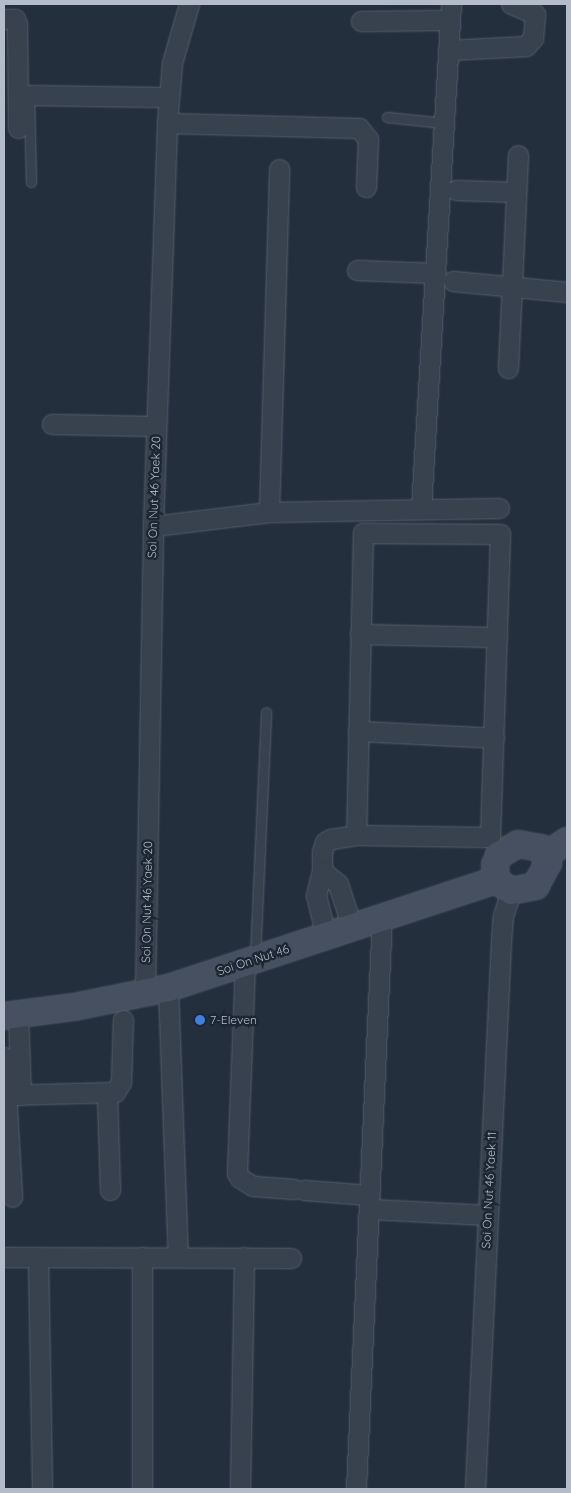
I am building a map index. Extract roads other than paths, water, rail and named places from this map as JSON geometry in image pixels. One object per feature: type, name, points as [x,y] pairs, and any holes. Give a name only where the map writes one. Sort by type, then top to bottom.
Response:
[{"type":"street","name":"Soi On Nut 46 Yaek 20","points":[[178,1257],[157,990],[153,526],[168,97],[172,62],[188,4]]},
{"type":"street","points":[[449,50],[526,46],[534,38],[535,14],[511,4]]},
{"type":"street","points":[[361,21],[451,12],[421,508]]},
{"type":"street","points":[[4,19],[15,19],[18,24],[24,95],[18,128]]},
{"type":"street","points":[[24,95],[168,97]]},
{"type":"street","points":[[167,124],[359,128],[368,139],[366,187]]},
{"type":"street","points":[[508,368],[518,155]]},
{"type":"street","points":[[269,512],[278,169]]},
{"type":"street","points":[[456,190],[516,192]]},
{"type":"street","points":[[357,270],[436,273]]},
{"type":"street","points":[[453,281],[512,284],[567,292]]},
{"type":"street","points":[[52,424],[156,426]]},
{"type":"street","points":[[153,526],[269,512],[499,508]]},
{"type":"street","points":[[326,936],[316,895],[322,871],[325,842],[356,836],[490,837],[500,534],[362,533],[356,836]]},
{"type":"street","points":[[360,634],[497,637]]},
{"type":"street","points":[[358,731],[494,738]]},
{"type":"street","points":[[503,885],[495,865],[508,848],[530,844],[541,848],[557,848]]},
{"type":"street","name":"Soi On Nut 46","points":[[11,1016],[157,990],[382,917],[503,885],[536,886],[557,848]]},
{"type":"street","points":[[322,871],[338,884],[352,927]]},
{"type":"street","name":"Soi On Nut 46 Yaek 11","points":[[475,1489],[503,885]]},
{"type":"street","points":[[356,1489],[382,917]]},
{"type":"street","points":[[250,961],[237,1172],[240,1178],[253,1186],[299,1190],[370,1202],[488,1215]]},
{"type":"street","points":[[11,1016],[13,1095],[5,1119],[12,1197]]},
{"type":"street","points":[[13,1095],[108,1094],[115,1092],[121,1082],[123,1020]]},
{"type":"street","points":[[4,1057],[13,1095]]},
{"type":"street","points":[[108,1094],[110,1190]]},
{"type":"street","points":[[4,1257],[291,1258]]},
{"type":"street","points":[[38,1257],[42,1489]]},
{"type":"street","points":[[142,1257],[142,1489]]},
{"type":"street","points":[[240,1489],[244,1257]]},
{"type":"lane","points":[[24,95],[30,182]]},
{"type":"lane","points":[[387,117],[445,123]]},
{"type":"lane","points":[[250,961],[266,712]]},
{"type":"place","name":"7-Eleven","points":[[200,1020]]}]
